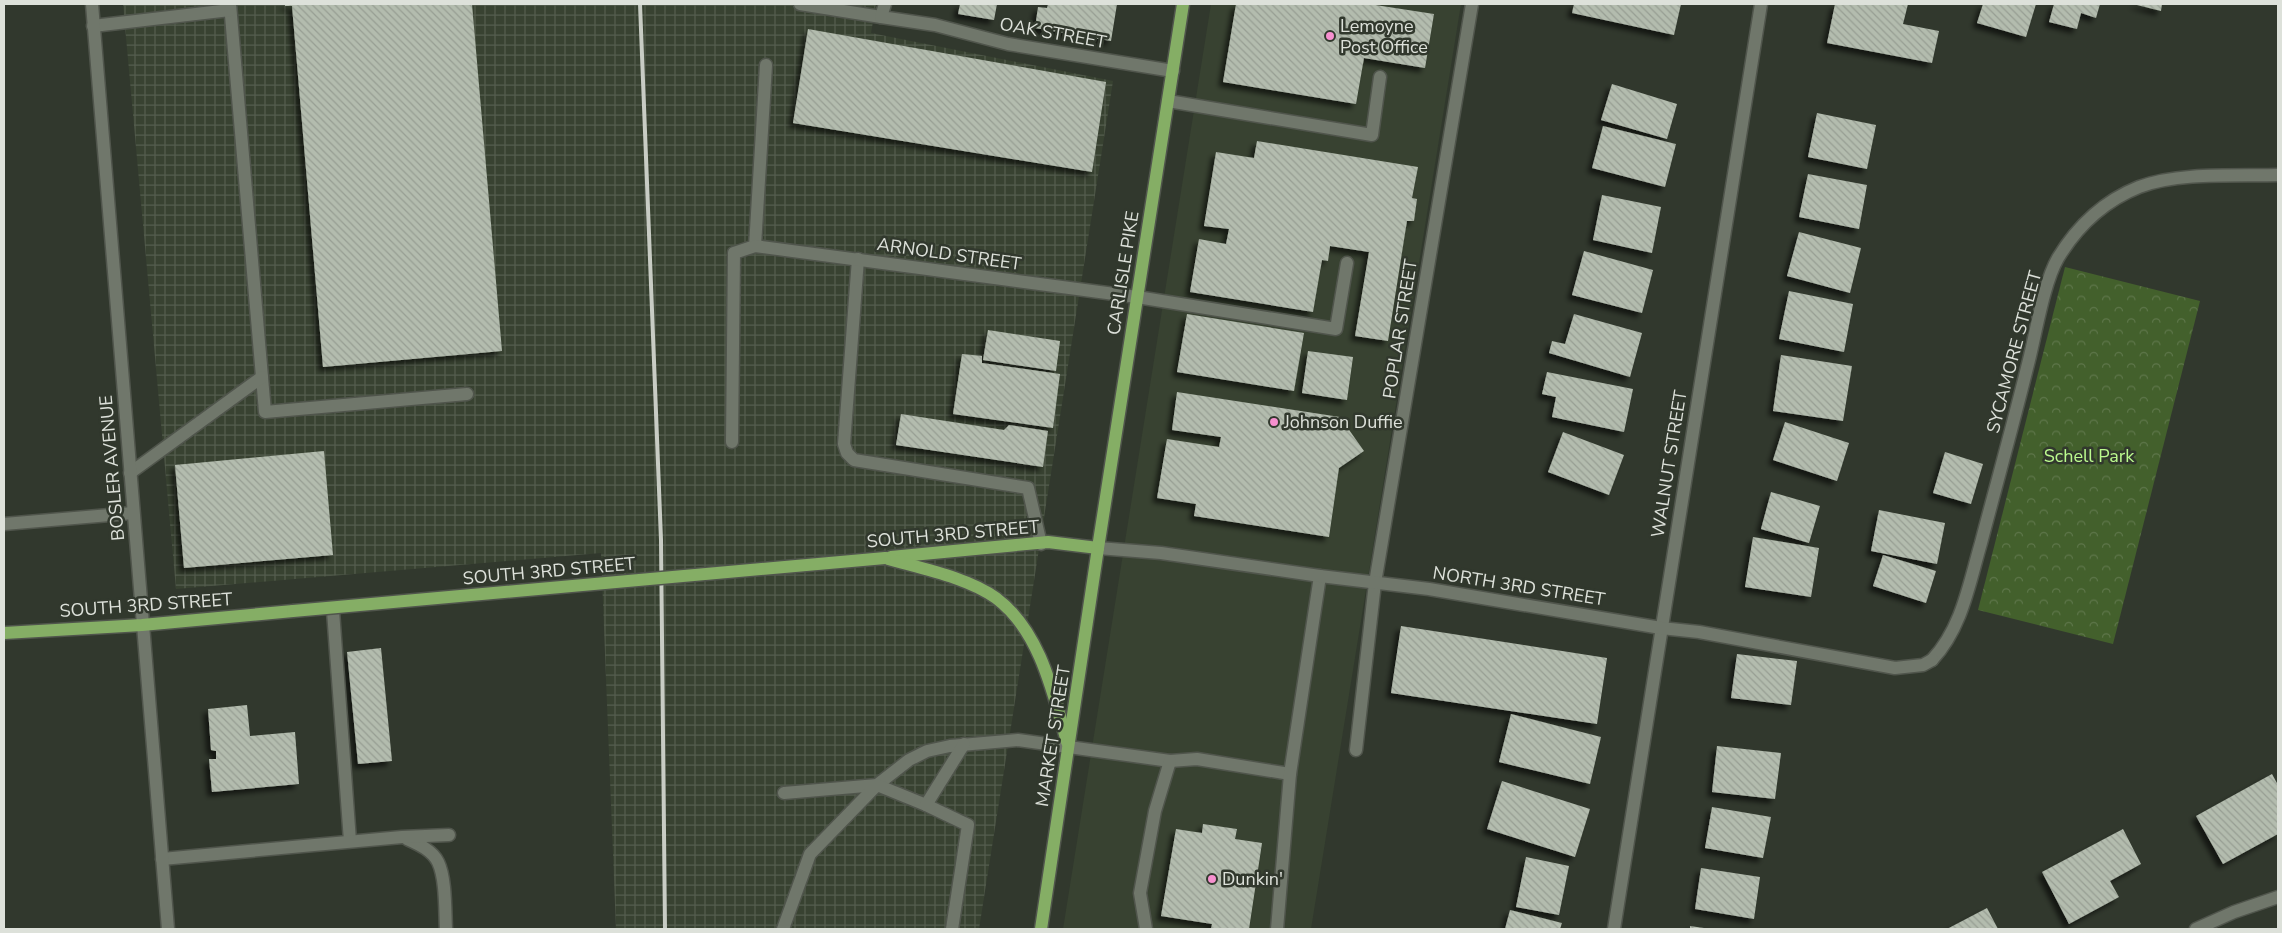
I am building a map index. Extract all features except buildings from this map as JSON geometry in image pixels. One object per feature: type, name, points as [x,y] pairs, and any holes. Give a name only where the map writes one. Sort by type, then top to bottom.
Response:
[{"type":"main road","name":"CARLISLE PIKE","points":[[1098,548],[1183,4]]},
{"type":"main road","name":"SOUTH 3RD STREET","points":[[4,633],[142,624],[293,611],[1048,542],[1098,548]]},
{"type":"main road","name":"MARKET STREET","points":[[1041,929],[1098,548]]},
{"type":"main road","points":[[885,558],[964,582],[995,597],[1014,615],[1038,652],[1054,697],[1068,747]]},
{"type":"street","name":"BOSLER AVENUE","points":[[92,4],[168,929]]},
{"type":"street","name":"OAK STREET","points":[[800,4],[935,26],[1008,44],[1173,72]]},
{"type":"street","points":[[881,17],[885,4]]},
{"type":"street","name":"POPLAR STREET","points":[[1356,750],[1376,583],[1472,4]]},
{"type":"street","name":"WALNUT STREET","points":[[1614,929],[1761,4]]},
{"type":"street","points":[[93,26],[230,7],[265,412],[468,394]]},
{"type":"street","points":[[732,442],[734,253],[755,246],[766,65]]},
{"type":"street","points":[[1168,101],[1372,134],[1380,77]]},
{"type":"street","name":"SYCAMORE STREET","points":[[1932,660],[1944,648],[1960,617],[2012,428],[2044,299],[2057,260],[2079,228],[2106,204],[2140,187],[2174,178],[2278,175]]},
{"type":"street","name":"ARNOLD STREET","points":[[755,246],[1137,297],[1336,329],[1347,263]]},
{"type":"street","points":[[858,260],[844,444],[847,453],[854,460],[1028,488],[1041,544]]},
{"type":"street","points":[[130,473],[262,377]]},
{"type":"street","points":[[4,524],[133,513]]},
{"type":"street","name":"NORTH 3RD STREET","points":[[1098,548],[1161,553],[1320,576],[1429,589],[1661,628],[1699,632],[1895,668],[1922,665],[1932,660]]},
{"type":"street","points":[[1276,929],[1290,774],[1320,576]]},
{"type":"street","points":[[333,611],[350,841]]},
{"type":"street","points":[[783,929],[810,854],[877,785],[909,760],[927,751],[964,744],[1018,740],[1170,761],[1197,759],[1290,774]]},
{"type":"street","points":[[926,805],[964,744]]},
{"type":"street","points":[[1146,929],[1140,894],[1155,811],[1170,761]]},
{"type":"street","points":[[784,793],[877,785],[968,825],[952,929]]},
{"type":"street","points":[[162,859],[350,841],[449,835]]},
{"type":"street","points":[[402,837],[424,846],[438,861],[442,878],[446,929]]},
{"type":"street","points":[[2196,929],[2234,912],[2278,897]]},
{"type":"shaded area","points":[[123,4],[876,4],[871,33],[1113,81],[979,929],[616,929],[601,553],[176,589]]},
{"type":"shaded area","points":[[1211,4],[1461,4],[1311,929],[1063,929]]},
{"type":"green space","name":"Schell Park","points":[[2065,267],[2200,301],[2113,644],[1978,610]]},
{"type":"railway","points":[[640,4],[661,540],[665,929]]},
{"type":"place","name":"Lemoyne Post Office","points":[[1330,36]]},
{"type":"place","name":"Johnson Duffie","points":[[1274,422]]},
{"type":"place","name":"Dunkin'","points":[[1212,879]]}]
